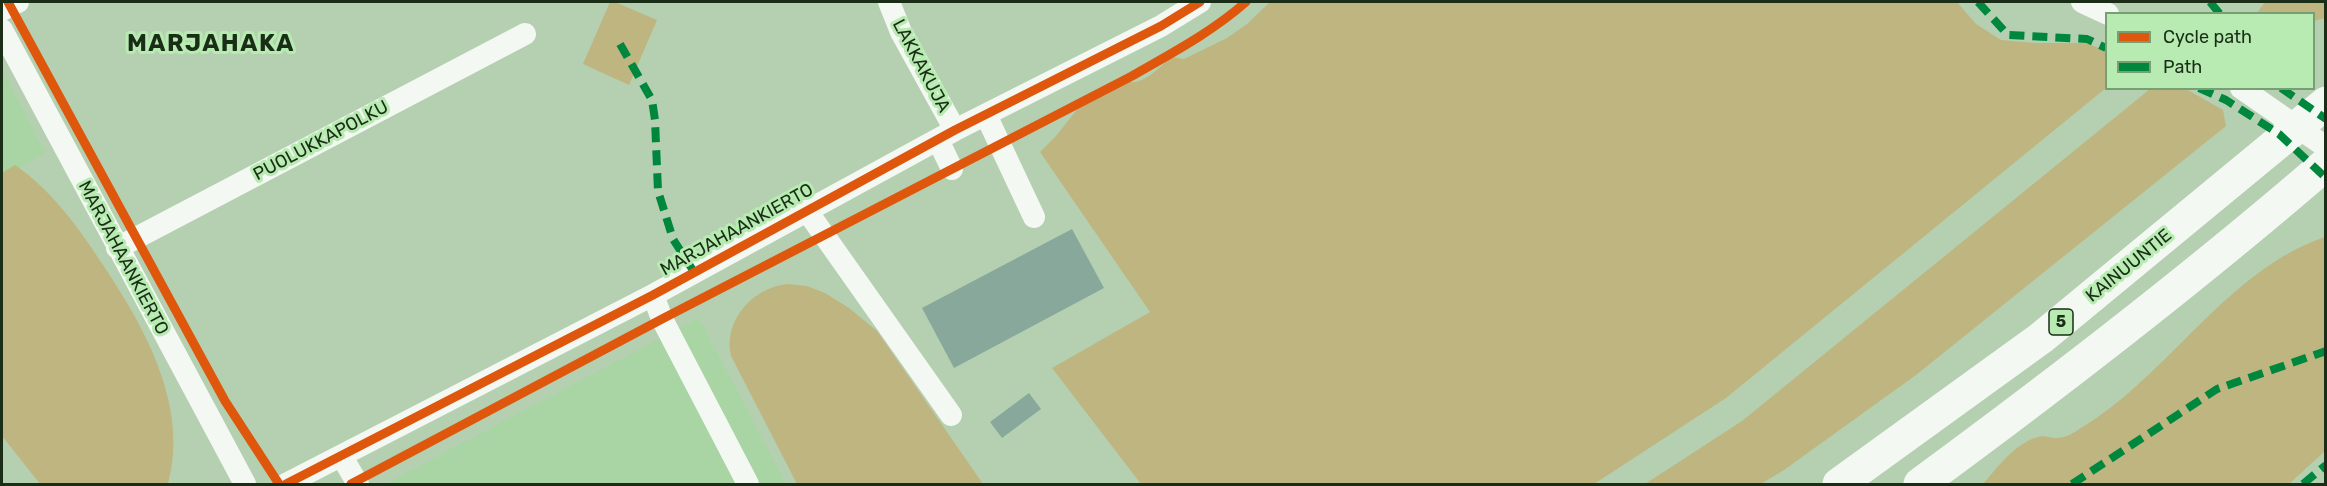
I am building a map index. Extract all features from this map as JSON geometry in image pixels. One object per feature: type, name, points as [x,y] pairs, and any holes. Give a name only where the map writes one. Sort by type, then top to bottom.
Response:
[{"type":"highway","name":"KAINUUNTIE","points":[[1839,484],[2041,338],[2325,103]]},
{"type":"highway","points":[[1920,484],[2067,376],[2317,171]]},
{"type":"street","points":[[2,10],[18,2]]},
{"type":"street","name":"LAKKAKUJA","points":[[889,2],[946,135],[952,169]]},
{"type":"street","name":"MARJAHAANKIERTO","points":[[286,484],[653,295],[946,135],[1161,26],[1200,2]]},
{"type":"street","points":[[2082,2],[2105,13]]},
{"type":"street","name":"MARJAHAANKIERTO","points":[[2,30],[245,484]]},
{"type":"street","name":"PUOLUKKAPOLKU","points":[[117,248],[525,34]]},
{"type":"street","points":[[2244,90],[2325,147]]},
{"type":"street","points":[[986,115],[1034,217]]},
{"type":"street","points":[[807,211],[951,415]]},
{"type":"street","points":[[653,295],[662,319],[748,484]]},
{"type":"street","points":[[342,457],[358,484]]},
{"type":"shaded area","points":[[610,2],[657,20],[629,85],[583,64]]},
{"type":"shaded area","points":[[1270,2],[1957,2],[1976,24],[2001,40],[2086,43],[2105,51],[2105,89],[1726,398],[1594,484],[1141,484],[1052,368],[1150,312],[1040,152],[1079,107],[1126,81],[1144,79],[1171,57],[1184,59],[1227,38],[1247,24]]},
{"type":"shaded area","points":[[2265,2],[2325,2],[2325,18],[2315,21],[2315,12],[2258,12]]},
{"type":"shaded area","points":[[2,69],[45,153],[2,178]]},
{"type":"shaded area","points":[[2149,90],[2188,90],[2223,110],[2226,126],[1916,375],[1784,470],[1761,484],[1645,484],[1742,421]]},
{"type":"shaded area","points":[[15,165],[54,199],[76,226],[120,292],[148,343],[160,370],[173,426],[173,455],[168,484],[40,484],[2,436],[2,173]]},
{"type":"shaded area","points":[[2325,237],[2325,451],[2289,484],[1983,484],[2007,457],[2030,440],[2040,436],[2056,438],[2069,435],[2112,406],[2258,273],[2290,253]]},
{"type":"shaded area","points":[[787,284],[807,286],[825,293],[849,308],[877,331],[983,484],[797,484],[731,356],[730,343],[731,331],[743,308],[762,292]]},
{"type":"shaded area","points":[[699,318],[786,484],[385,484]]},
{"type":"building","points":[[1072,229],[1104,288],[954,368],[922,308]]},
{"type":"building","points":[[1029,393],[1041,409],[1002,438],[990,422]]},
{"type":"marked path","points":[[1978,2],[2008,35],[2087,39],[2105,48]]},
{"type":"marked path","points":[[2210,2],[2218,12]]},
{"type":"marked path","points":[[620,44],[652,100],[658,191],[673,239],[694,272]]},
{"type":"marked path","points":[[2204,90],[2226,100],[2279,134],[2326,178]]},
{"type":"marked path","points":[[2284,90],[2326,119]]},
{"type":"marked path","points":[[2072,484],[2217,389],[2326,351]]},
{"type":"marked path","points":[[2303,484],[2326,465]]},
{"type":"cycle path","points":[[8,2],[225,401],[279,484]]},
{"type":"cycle path","points":[[286,484],[653,295],[955,130],[1161,26],[1200,2]]},
{"type":"cycle path","points":[[351,484],[662,319],[1132,76],[1206,33],[1246,2]]},
{"type":"district","name":"MARJAHAKA","points":[[211,44]]}]
